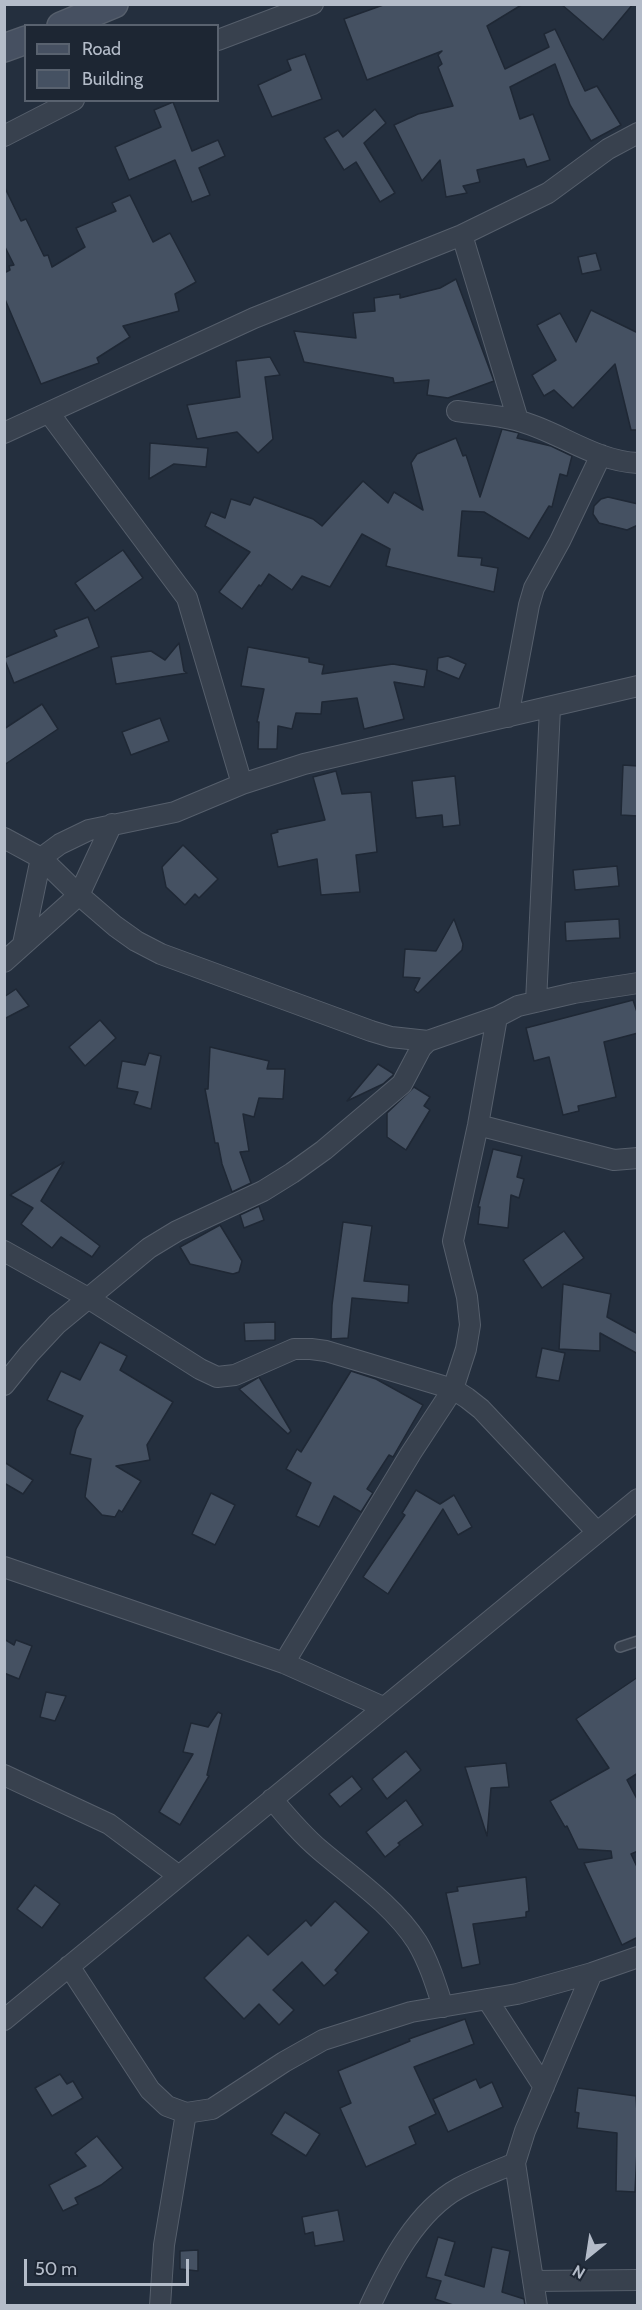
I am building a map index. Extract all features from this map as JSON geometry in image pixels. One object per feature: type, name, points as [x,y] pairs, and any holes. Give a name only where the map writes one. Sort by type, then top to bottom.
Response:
[{"type":"main road","points":[[66,24],[114,4]]},
{"type":"main road","points":[[4,48],[24,41]]},
{"type":"street","points":[[219,40],[313,4]]},
{"type":"street","points":[[4,136],[70,102]]},
{"type":"street","points":[[4,433],[254,318],[462,236],[548,193],[608,149],[638,134]]},
{"type":"street","points":[[462,236],[518,420]]},
{"type":"street","points":[[457,411],[518,420],[600,455],[638,463]]},
{"type":"street","points":[[49,413],[187,598],[242,784]]},
{"type":"street","points":[[508,717],[534,588],[560,541],[600,455]]},
{"type":"street","points":[[23,944],[41,858],[75,836],[112,824],[175,812],[242,784],[304,764],[638,686]]},
{"type":"street","points":[[536,1002],[550,708]]},
{"type":"street","points":[[4,962],[79,895],[112,824]]},
{"type":"street","points":[[4,838],[41,858],[58,872],[79,895],[136,941],[161,954],[371,1031],[391,1037],[429,1041]]},
{"type":"street","points":[[4,1385],[28,1354],[57,1324],[149,1248],[177,1231],[263,1191],[308,1161],[402,1084],[421,1048],[429,1041],[497,1017],[518,1006],[574,993],[638,983]]},
{"type":"street","points":[[284,1663],[411,1453],[453,1389],[466,1349],[470,1324],[467,1297],[453,1240],[478,1125],[497,1017]]},
{"type":"street","points":[[478,1125],[614,1160],[638,1158]]},
{"type":"street","points":[[4,1251],[88,1298],[200,1369],[217,1377],[235,1375],[294,1349],[311,1349],[453,1389],[481,1409],[597,1532]]},
{"type":"street","points":[[4,2020],[638,1499]]},
{"type":"street","points":[[4,1567],[284,1663],[383,1707]]},
{"type":"street","points":[[4,1775],[109,1824],[179,1876]]},
{"type":"street","points":[[272,1799],[312,1842],[356,1878],[417,1942],[433,1977],[443,2007]]},
{"type":"street","points":[[69,1966],[150,2090],[168,2106],[186,2113],[212,2109],[284,2062],[323,2040],[411,2012],[518,1994],[638,1957]]},
{"type":"street","points":[[537,2306],[515,2163],[525,2131],[592,1973]]},
{"type":"street","points":[[487,2000],[544,2087]]},
{"type":"street","points":[[160,2306],[164,2245],[186,2113]]},
{"type":"street","points":[[370,2306],[416,2227],[436,2204],[459,2187],[515,2163]]},
{"type":"street","points":[[533,2280],[638,2280]]},
{"type":"lane","points":[[620,1647],[638,1641]]},
{"type":"building","points":[[386,4],[523,4],[487,26],[505,69],[549,47],[544,34],[555,29],[585,91],[597,86],[621,125],[591,141],[570,105],[555,64],[510,87],[520,119],[533,114],[550,160],[527,167],[524,159],[477,170],[480,182],[463,186],[467,193],[446,197],[440,160],[422,181],[394,125],[418,114],[453,106],[438,67],[442,64],[438,55],[442,51],[367,80],[344,19]]},
{"type":"building","points":[[561,4],[633,4],[603,40]]},
{"type":"building","points":[[305,54],[322,99],[272,117],[258,85],[291,70],[287,60]]},
{"type":"building","points":[[173,102],[192,151],[218,140],[225,156],[199,168],[210,195],[192,202],[175,160],[129,180],[115,147],[161,127],[154,110]]},
{"type":"building","points":[[375,109],[386,123],[364,143],[395,193],[380,202],[356,162],[344,170],[324,138],[338,130],[343,137]]},
{"type":"building","points":[[4,186],[21,221],[26,219],[44,256],[48,255],[52,267],[85,247],[76,228],[116,211],[112,203],[130,195],[153,242],[170,233],[196,282],[175,294],[179,311],[123,326],[130,337],[97,358],[99,363],[41,384],[4,297],[4,273],[10,270],[9,266],[14,265],[4,245]]},
{"type":"building","points":[[596,253],[601,270],[582,274],[578,257]]},
{"type":"building","points":[[456,279],[494,381],[448,398],[427,395],[429,380],[394,383],[393,378],[304,362],[294,331],[356,338],[353,313],[375,311],[374,298],[400,294],[400,298],[440,288]]},
{"type":"building","points":[[591,310],[638,333],[638,430],[631,430],[615,364],[573,408],[554,390],[544,396],[532,375],[556,360],[537,325],[560,313],[576,342]]},
{"type":"building","points":[[270,357],[280,375],[265,377],[273,439],[258,453],[237,432],[197,439],[187,405],[240,397],[236,361]]},
{"type":"building","points":[[502,429],[519,433],[517,438],[551,446],[572,456],[567,476],[560,474],[552,507],[549,506],[529,539],[484,512],[462,511],[458,556],[482,558],[481,565],[498,568],[494,592],[386,566],[390,549],[362,534],[330,587],[302,576],[292,590],[269,574],[242,609],[219,592],[250,552],[205,526],[211,512],[225,518],[231,499],[250,505],[254,497],[313,519],[322,526],[363,481],[388,503],[394,492],[423,510],[411,463],[417,454],[456,438],[463,456],[466,455],[480,497]]},
{"type":"building","points":[[150,443],[208,448],[206,467],[174,464],[149,479]]},
{"type":"building","points":[[608,497],[638,504],[638,525],[627,530],[599,523],[593,514],[594,506],[601,499]]},
{"type":"building","points":[[123,550],[143,578],[95,611],[75,583]]},
{"type":"building","points":[[88,617],[99,647],[14,683],[4,658],[57,636],[54,630]]},
{"type":"building","points":[[179,643],[184,671],[187,673],[116,684],[111,657],[151,651],[165,660]]},
{"type":"building","points":[[248,647],[309,658],[309,662],[324,665],[322,674],[393,664],[427,670],[424,687],[394,682],[404,719],[364,729],[357,698],[322,702],[321,714],[296,713],[292,729],[278,726],[277,749],[258,749],[259,722],[257,722],[264,689],[241,686]]},
{"type":"building","points":[[448,656],[466,664],[459,679],[437,670],[438,658]]},
{"type":"building","points":[[42,704],[58,729],[4,765],[4,729]]},
{"type":"building","points":[[160,718],[169,741],[131,755],[122,732]]},
{"type":"building","points":[[623,765],[638,766],[638,816],[621,815]]},
{"type":"building","points":[[336,771],[342,794],[371,792],[377,852],[356,855],[360,892],[321,895],[317,859],[278,867],[271,834],[278,832],[277,830],[325,820],[313,777]]},
{"type":"building","points":[[455,776],[460,825],[443,827],[442,815],[416,818],[412,781]]},
{"type":"building","points":[[183,845],[218,879],[199,898],[195,894],[185,905],[166,887],[162,867]]},
{"type":"building","points":[[617,866],[619,886],[575,890],[573,870]]},
{"type":"building","points":[[454,919],[463,944],[462,950],[418,993],[414,990],[420,978],[403,977],[405,949],[436,951]]},
{"type":"building","points":[[619,919],[620,938],[566,941],[565,922]]},
{"type":"building","points":[[16,989],[29,1006],[4,1019],[4,997]]},
{"type":"building","points":[[633,1000],[638,1015],[638,1033],[604,1042],[616,1097],[578,1106],[579,1111],[563,1115],[549,1057],[534,1061],[526,1028]]},
{"type":"building","points":[[100,1020],[116,1038],[85,1066],[69,1047]]},
{"type":"building","points":[[210,1047],[269,1061],[267,1069],[285,1069],[283,1099],[259,1098],[254,1117],[243,1114],[249,1151],[240,1152],[251,1183],[232,1192],[222,1164],[218,1143],[215,1143],[205,1089],[208,1089]]},
{"type":"building","points":[[149,1053],[161,1056],[151,1109],[134,1104],[138,1092],[117,1088],[122,1061],[145,1065]]},
{"type":"building","points":[[378,1064],[394,1074],[383,1084],[347,1101]]},
{"type":"building","points":[[414,1087],[430,1097],[424,1106],[430,1110],[406,1150],[387,1137],[387,1113]]},
{"type":"building","points":[[493,1149],[522,1156],[517,1177],[524,1179],[519,1198],[511,1195],[508,1228],[478,1224],[480,1207],[478,1207]]},
{"type":"building","points":[[64,1162],[41,1201],[100,1246],[92,1257],[61,1237],[52,1248],[21,1224],[33,1208],[10,1195]]},
{"type":"building","points":[[259,1206],[264,1220],[244,1228],[240,1215]]},
{"type":"building","points":[[343,1222],[372,1226],[364,1281],[409,1285],[408,1303],[352,1298],[348,1338],[331,1339],[332,1305]]},
{"type":"building","points":[[220,1225],[242,1261],[239,1272],[233,1274],[190,1264],[180,1247]]},
{"type":"building","points":[[564,1231],[584,1258],[542,1288],[523,1260]]},
{"type":"building","points":[[563,1284],[611,1294],[607,1317],[638,1334],[638,1354],[600,1333],[600,1351],[559,1349]]},
{"type":"building","points":[[275,1322],[275,1340],[245,1341],[244,1323]]},
{"type":"building","points":[[100,1342],[127,1356],[120,1370],[173,1402],[147,1445],[150,1460],[116,1466],[141,1481],[122,1512],[119,1510],[115,1517],[102,1515],[85,1497],[91,1459],[70,1454],[76,1429],[83,1416],[47,1400],[61,1371],[80,1380]]},
{"type":"building","points":[[542,1348],[565,1353],[559,1381],[536,1377]]},
{"type":"building","points":[[351,1371],[376,1379],[423,1405],[393,1457],[389,1455],[367,1489],[373,1493],[361,1512],[334,1496],[319,1527],[296,1516],[311,1483],[286,1469],[297,1449],[301,1452]]},
{"type":"building","points":[[259,1377],[291,1431],[288,1434],[239,1389]]},
{"type":"building","points":[[4,1462],[33,1480],[23,1494],[4,1483]]},
{"type":"building","points":[[416,1490],[440,1504],[454,1495],[472,1527],[458,1535],[443,1509],[388,1594],[363,1577],[405,1515],[402,1513]]},
{"type":"building","points":[[211,1493],[235,1505],[215,1545],[192,1534]]},
{"type":"building","points":[[4,1639],[14,1645],[16,1640],[32,1646],[19,1679],[4,1673]]},
{"type":"building","points":[[638,1677],[638,1773],[627,1780],[638,1801],[638,1851],[631,1854],[638,1869],[638,1937],[622,1945],[584,1863],[612,1858],[611,1851],[578,1849],[567,1826],[565,1827],[550,1801],[609,1768],[576,1719]]},
{"type":"building","points":[[46,1692],[66,1696],[55,1721],[40,1717]]},
{"type":"building","points":[[218,1712],[222,1714],[207,1775],[209,1776],[180,1825],[159,1812],[193,1754],[183,1752],[191,1723],[208,1727]]},
{"type":"building","points":[[406,1751],[421,1770],[387,1799],[372,1779]]},
{"type":"building","points":[[506,1763],[509,1787],[491,1788],[487,1836],[465,1767]]},
{"type":"building","points":[[352,1776],[362,1789],[340,1807],[329,1794]]},
{"type":"building","points":[[406,1800],[423,1825],[398,1843],[400,1845],[385,1857],[366,1832]]},
{"type":"building","points":[[526,1877],[529,1911],[526,1912],[526,1917],[473,1924],[480,1964],[462,1968],[446,1893],[458,1891],[457,1887]]},
{"type":"building","points":[[35,1885],[60,1904],[42,1928],[17,1909]]},
{"type":"building","points":[[335,1901],[369,1932],[335,1970],[338,1973],[324,1986],[302,1962],[273,1990],[294,2010],[279,2025],[259,2004],[244,2019],[204,1978],[248,1935],[268,1955],[306,1920],[311,1926]]},
{"type":"building","points":[[465,2019],[474,2044],[414,2067],[436,2114],[409,2127],[416,2144],[366,2167],[340,2108],[351,2103],[338,2071],[410,2041],[409,2039]]},
{"type":"building","points":[[60,2074],[67,2084],[73,2081],[83,2098],[52,2116],[35,2088]]},
{"type":"building","points":[[476,2079],[480,2088],[492,2082],[503,2107],[448,2132],[433,2099]]},
{"type":"building","points":[[578,2088],[636,2096],[638,2130],[635,2192],[616,2191],[617,2133],[577,2128],[579,2113],[575,2112]]},
{"type":"building","points":[[285,2112],[320,2134],[306,2156],[271,2134]]},
{"type":"building","points":[[97,2136],[123,2168],[101,2185],[75,2198],[78,2204],[63,2211],[49,2185],[86,2166],[75,2153]]},
{"type":"building","points":[[338,2210],[344,2241],[315,2246],[313,2232],[305,2234],[302,2217]]},
{"type":"building","points":[[438,2237],[455,2242],[445,2275],[484,2287],[492,2247],[510,2251],[502,2292],[524,2299],[525,2306],[456,2306],[435,2299],[441,2281],[426,2277]]},
{"type":"building","points":[[198,2250],[198,2271],[180,2269],[180,2251]]}]
